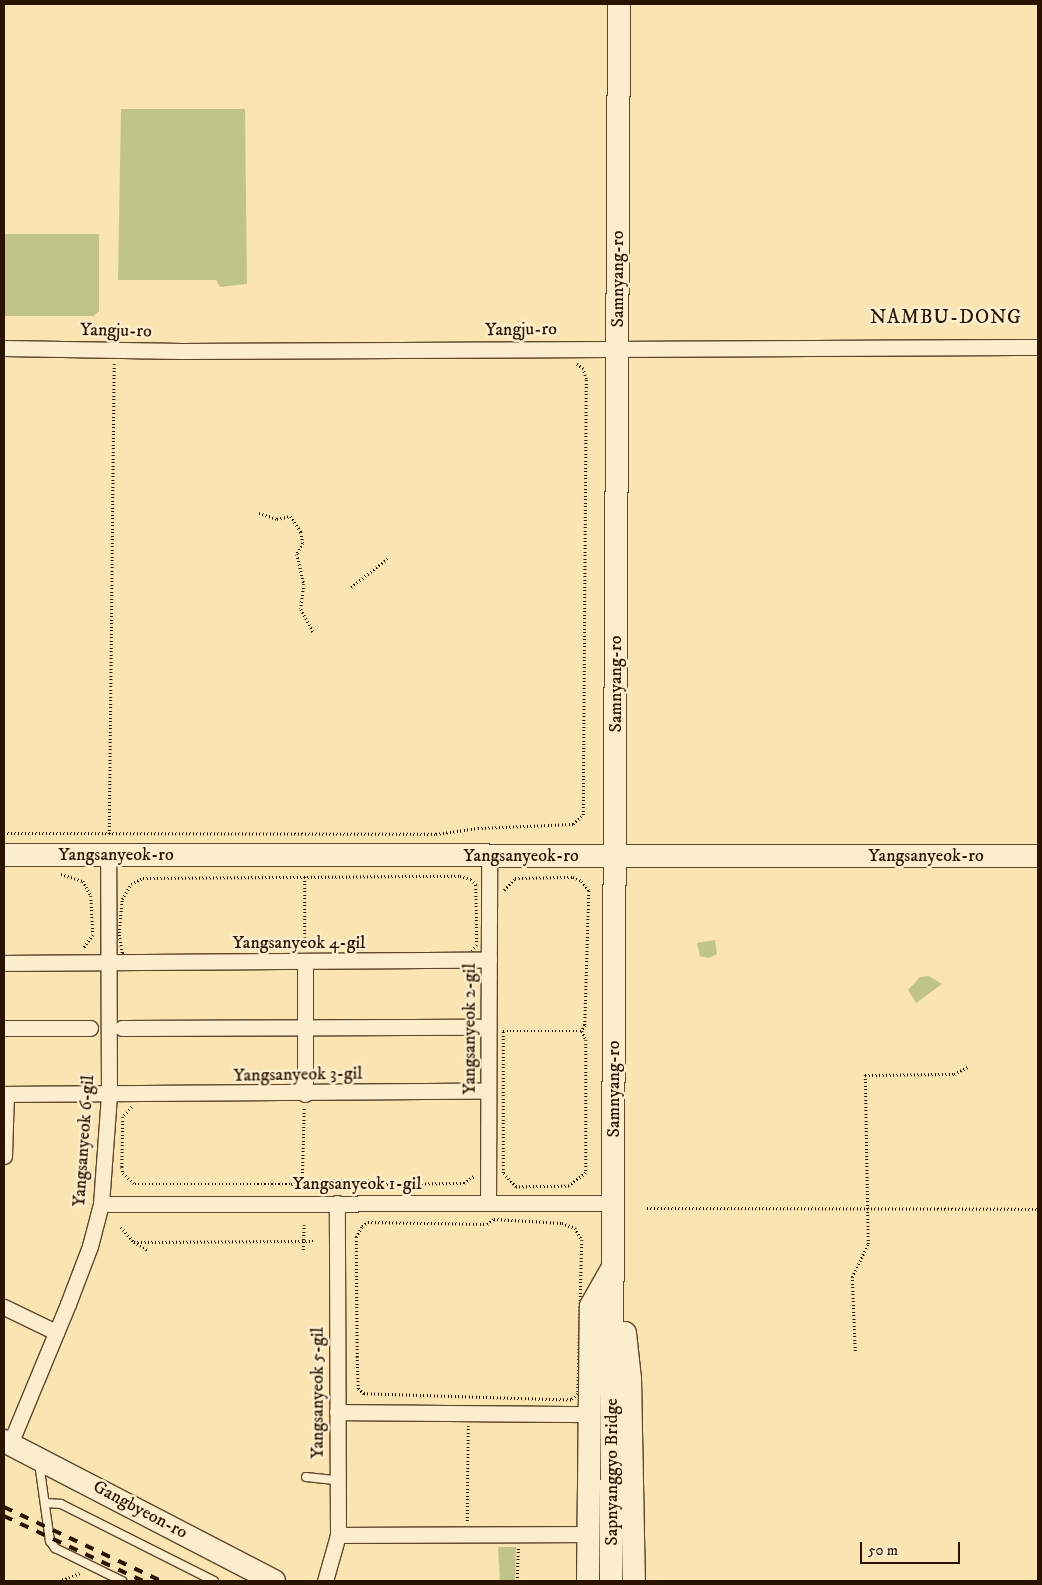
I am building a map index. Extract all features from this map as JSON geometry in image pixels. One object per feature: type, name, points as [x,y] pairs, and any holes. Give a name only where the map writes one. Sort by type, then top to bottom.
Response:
[{"type":"street","name":"Samnyang-ro","points":[[613,1364],[619,4]]},
{"type":"street","name":"Yangju-ro","points":[[4,348],[191,351],[618,347],[1038,347]]},
{"type":"street","name":"Yangsanyeok-ro","points":[[4,855],[109,845],[489,855],[1038,856]]},
{"type":"street","name":"Yangsanyeok 6-gil","points":[[7,1442],[56,1332],[90,1246],[101,1204],[109,1095],[109,845]]},
{"type":"street","name":"Yangsanyeok 2-gil","points":[[488,1203],[489,855]]},
{"type":"street","name":"Yangsanyeok 4-gil","points":[[4,963],[305,959],[489,960]]},
{"type":"street","points":[[305,959],[305,1094]]},
{"type":"street","points":[[122,1028],[479,1026]]},
{"type":"street","points":[[4,1028],[90,1028]]},
{"type":"street","name":"Yangsanyeok 3-gil","points":[[5,1094],[305,1094],[488,1091]]},
{"type":"street","points":[[4,1156],[5,1094]]},
{"type":"street","name":"Yangsanyeok 5-gil","points":[[325,1581],[338,1535],[337,1203]]},
{"type":"street","name":"Yangsanyeok 1-gil","points":[[101,1204],[614,1203]]},
{"type":"street","points":[[588,1581],[590,1306],[614,1266]]},
{"type":"street","points":[[613,1302],[627,1340],[634,1581]]},
{"type":"street","points":[[4,1308],[56,1332]]},
{"type":"street","name":"Sapnyanggyo Bridge","points":[[611,1581],[613,1364]]},
{"type":"street","points":[[337,1412],[589,1414]]},
{"type":"street","name":"Gangbyeon-ro","points":[[7,1442],[38,1456],[274,1581]]},
{"type":"street","points":[[338,1535],[588,1534]]},
{"type":"lane","points":[[38,1456],[50,1541],[55,1548],[122,1581]]},
{"type":"lane","points":[[306,1477],[337,1480]]},
{"type":"lane","points":[[46,1503],[61,1504],[214,1581]]},
{"type":"path","points":[[109,845],[114,357]]},
{"type":"path","points":[[4,833],[109,845],[436,834],[478,828],[552,827],[573,824],[583,814],[586,379],[583,368],[573,361]]},
{"type":"path","points":[[259,513],[277,520],[291,516],[301,532],[303,542],[296,554],[304,584],[300,609],[314,633]]},
{"type":"path","points":[[351,587],[387,559]]},
{"type":"path","points":[[61,874],[83,881],[91,896],[92,935],[83,949]]},
{"type":"path","points":[[471,879],[460,876],[143,878],[131,884],[122,899],[119,933],[122,953],[126,956],[305,959],[468,956],[473,949]]},
{"type":"path","points":[[305,877],[305,959]]},
{"type":"path","points":[[503,893],[506,884],[515,878],[573,877],[582,881],[589,892],[591,905],[585,1025],[582,1030]]},
{"type":"path","points":[[503,1021],[502,1170],[505,1179],[516,1187],[569,1186],[586,1173],[586,1040],[582,1030]]},
{"type":"path","points":[[503,1031],[582,1030]]},
{"type":"path","points":[[855,1351],[852,1277],[868,1244],[865,1075],[954,1074],[968,1067]]},
{"type":"path","points":[[302,1180],[305,1094]]},
{"type":"path","points":[[134,1104],[123,1117],[122,1168],[123,1173],[135,1184],[291,1184],[302,1180],[373,1180],[376,1184],[464,1183],[476,1174]]},
{"type":"path","points":[[647,1208],[1038,1209]]},
{"type":"path","points":[[579,1345],[578,1394],[571,1400],[364,1394],[358,1389],[356,1237],[368,1222],[487,1224],[494,1220],[562,1222],[574,1228],[582,1240],[581,1305]]},
{"type":"path","points":[[303,1250],[304,1225]]},
{"type":"path","points":[[121,1227],[134,1242],[148,1250]]},
{"type":"path","points":[[134,1242],[313,1241]]},
{"type":"path","points":[[467,1523],[468,1422]]},
{"type":"path","points":[[518,1545],[518,1581]]},
{"type":"path","points":[[59,1581],[79,1572],[88,1577]]},
{"type":"green space","points":[[121,109],[245,109],[247,284],[220,287],[216,280],[118,280]]},
{"type":"green space","points":[[4,234],[99,234],[99,311],[94,316],[4,316]]},
{"type":"green space","points":[[715,940],[717,954],[709,958],[700,956],[697,943]]},
{"type":"green space","points":[[929,976],[942,984],[916,1003],[908,990],[920,977]]},
{"type":"green space","points":[[498,1547],[516,1547],[515,1581],[500,1581]]},
{"type":"railway","points":[[4,1507],[161,1581]]},
{"type":"railway","points":[[4,1516],[143,1581]]},
{"type":"district","name":"NAMBU-DONG","points":[[946,317]]}]
